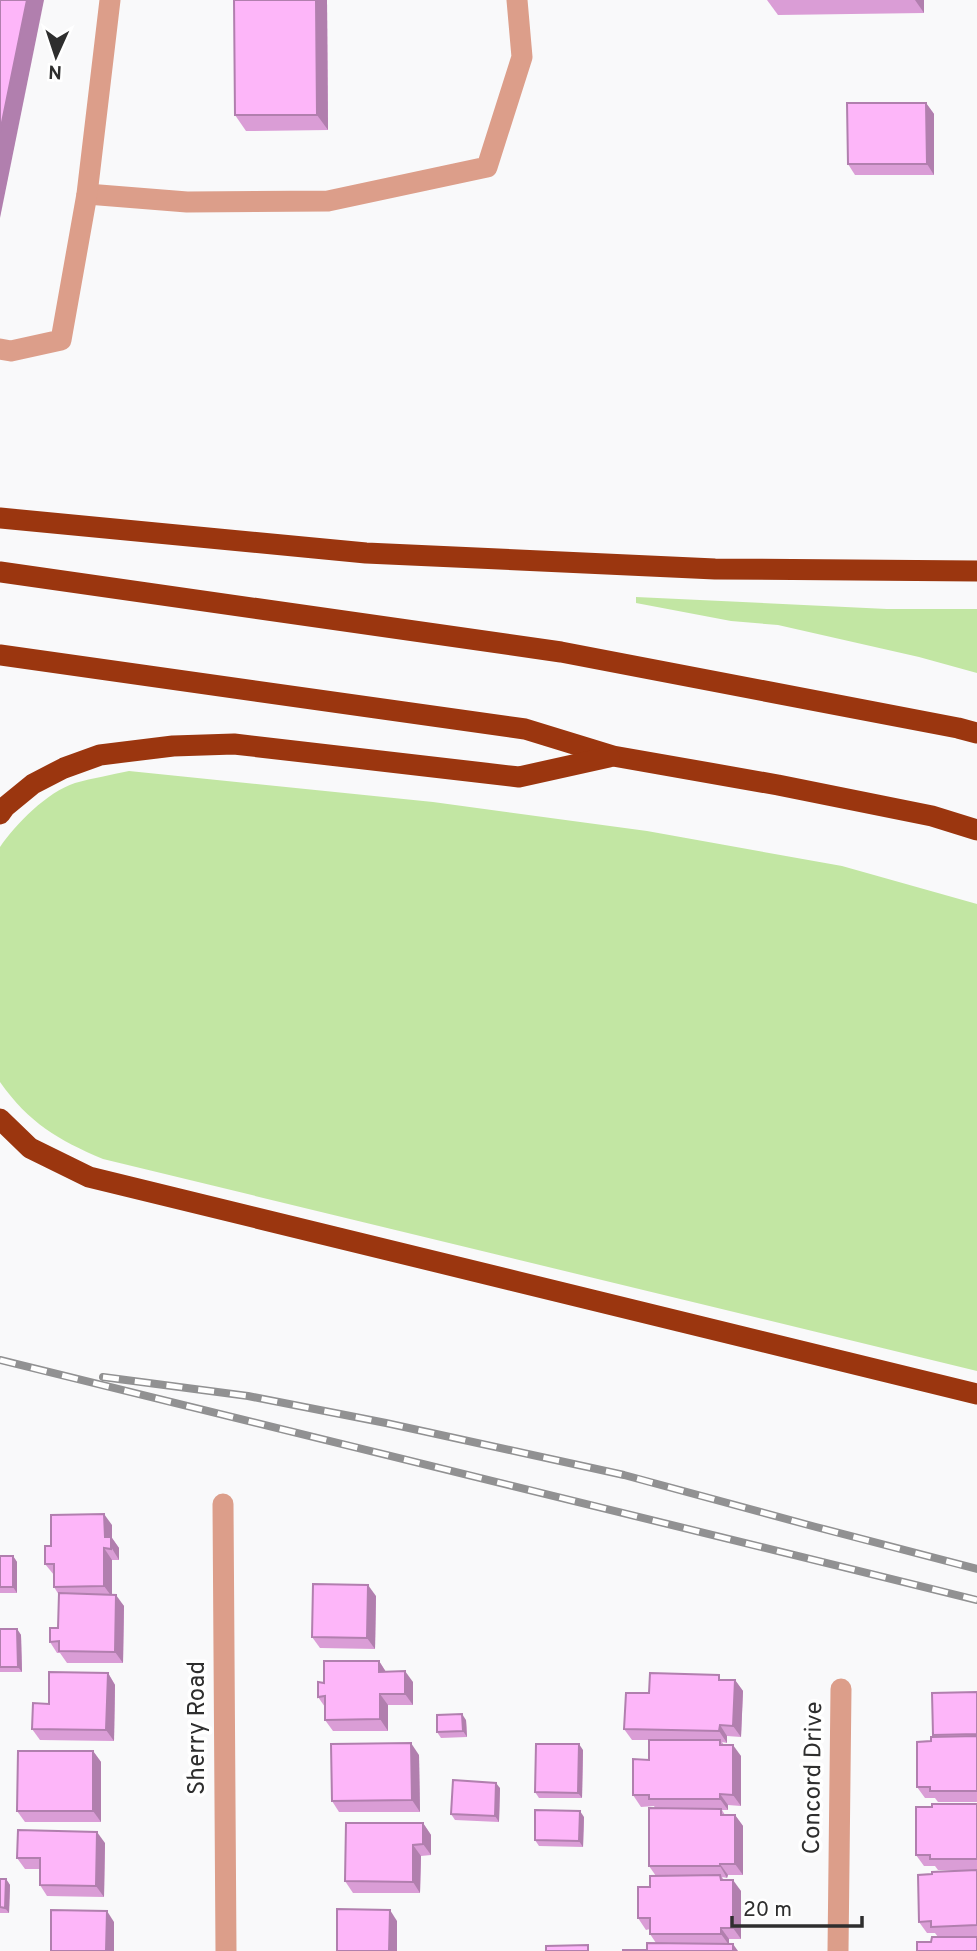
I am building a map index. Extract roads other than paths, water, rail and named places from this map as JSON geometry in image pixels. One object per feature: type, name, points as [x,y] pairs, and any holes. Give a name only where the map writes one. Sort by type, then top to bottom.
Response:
[{"type":"highway","points":[[0,518],[366,553],[715,569],[977,571]]},
{"type":"highway","points":[[0,572],[561,652],[958,727],[977,733]]},
{"type":"highway","points":[[0,655],[525,729],[613,756],[919,813],[977,830]]},
{"type":"highway","points":[[0,814],[33,784],[64,768],[100,755],[173,746],[234,744],[519,777],[613,756]]},
{"type":"highway","points":[[0,1119],[30,1148],[89,1177],[977,1394]]},
{"type":"street","points":[[0,349],[11,351],[61,340],[87,194],[110,0]]},
{"type":"street","points":[[87,194],[187,202],[328,201],[487,167],[522,57],[517,0]]},
{"type":"street","name":"Sherry Road","points":[[223,1504],[226,1951]]},
{"type":"street","name":"Concord Drive","points":[[838,1951],[841,1689]]},
{"type":"railway","points":[[0,1360],[977,1600]]},
{"type":"railway","points":[[103,1377],[248,1396],[624,1475],[977,1569]]}]
